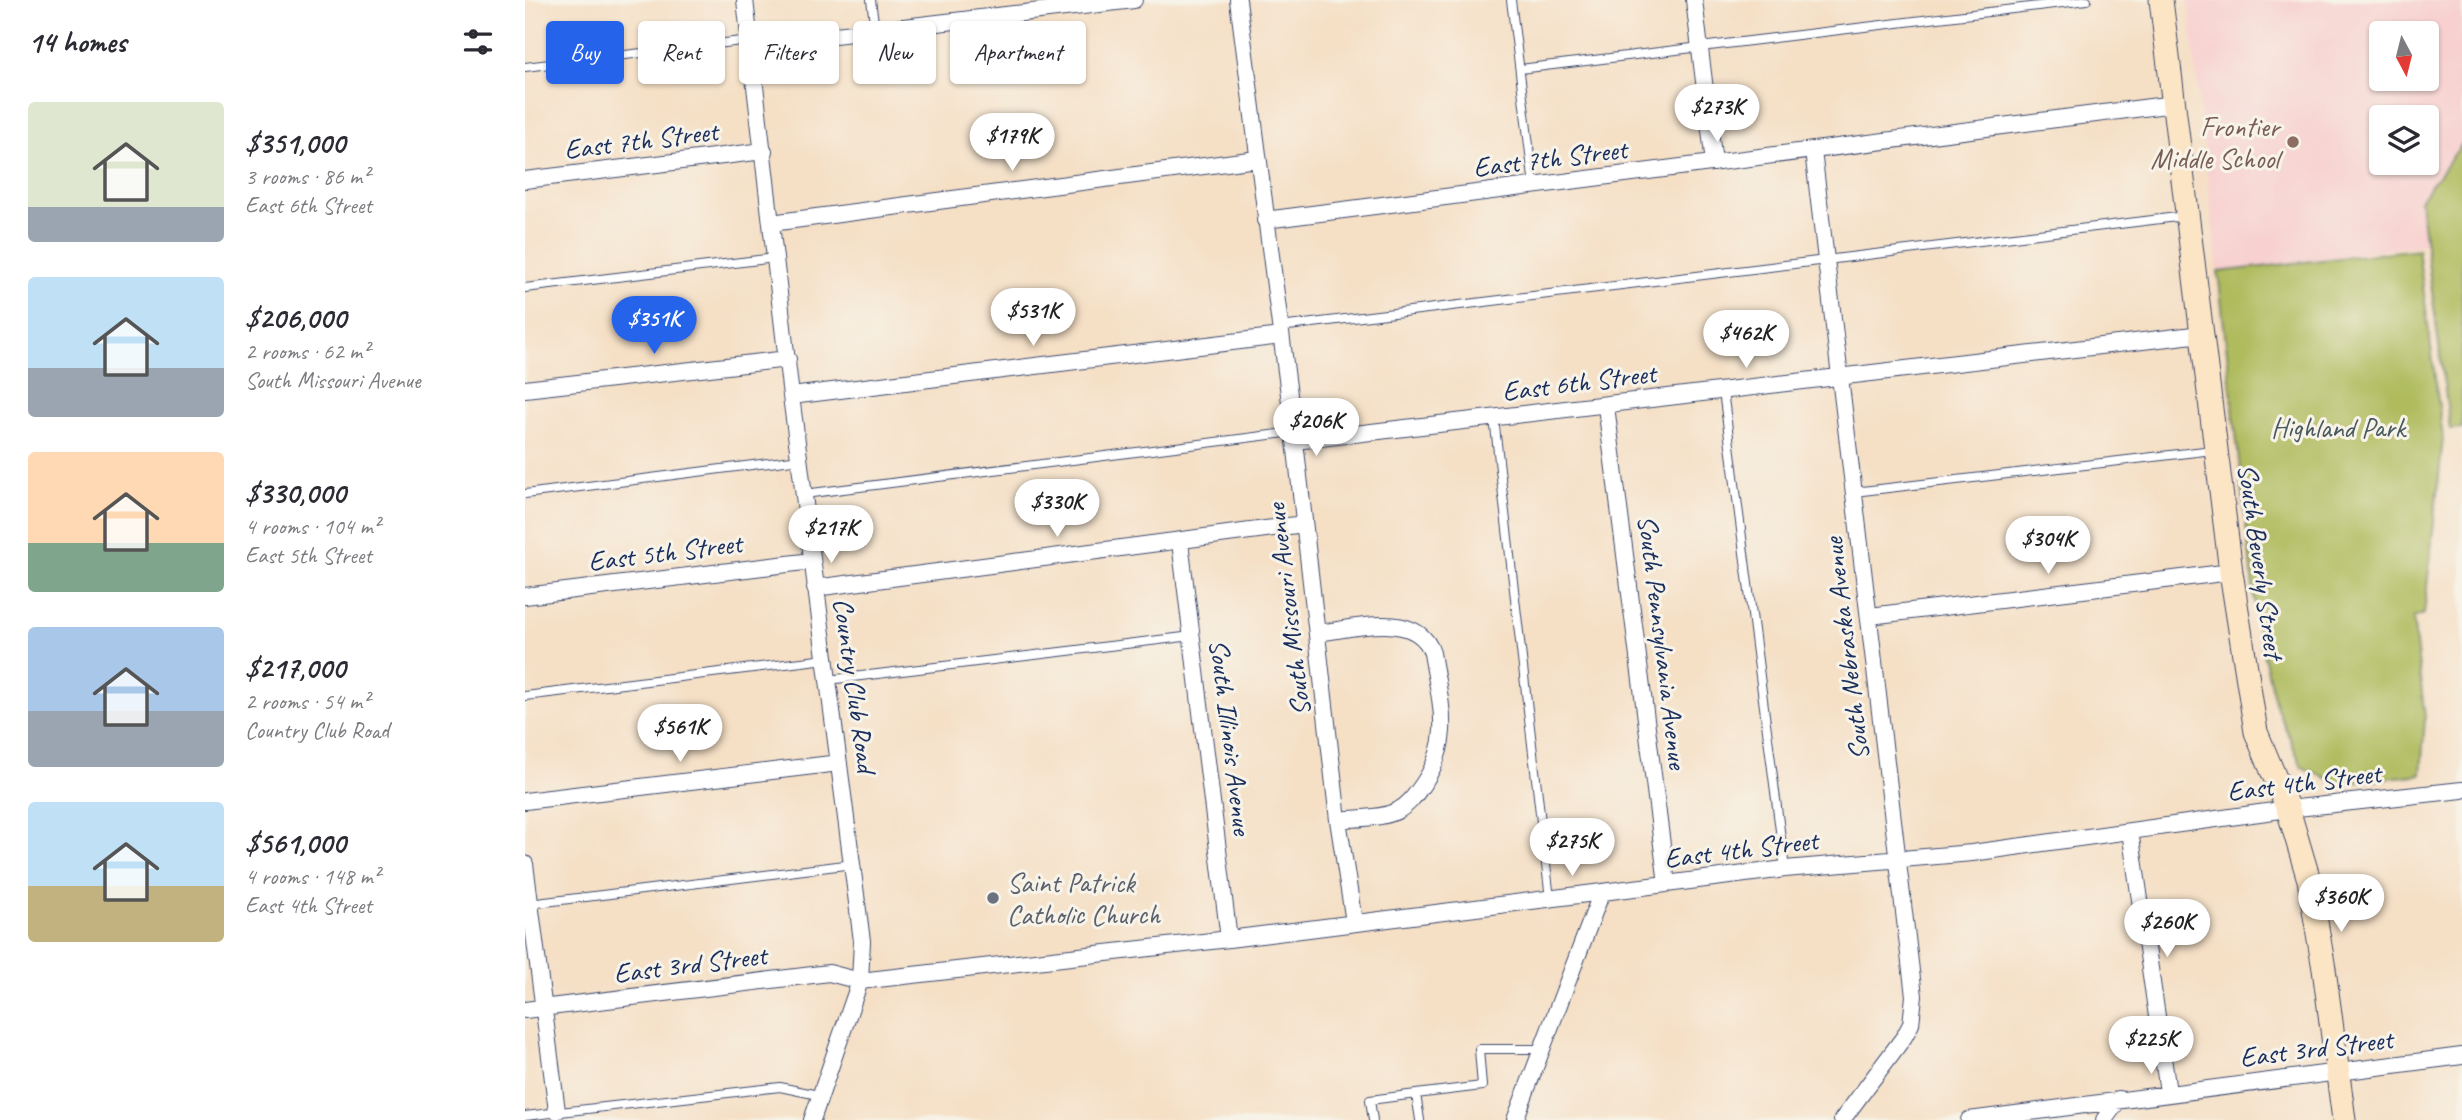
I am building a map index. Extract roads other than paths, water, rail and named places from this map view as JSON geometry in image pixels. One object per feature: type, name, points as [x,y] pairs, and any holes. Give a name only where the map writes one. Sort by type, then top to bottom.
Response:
[{"type":"main road","name":"South Beverly Street","points":[[2161,0],[2231,572],[2256,732],[2288,809],[2316,913],[2344,1120]]},
{"type":"street","name":"Country Club Road","points":[[745,0],[747,21]]},
{"type":"street","points":[[985,0],[987,17]]},
{"type":"street","points":[[936,22],[1134,0]]},
{"type":"street","name":"South Missouri Avenue","points":[[1238,0],[1295,436],[1338,820],[1354,922]]},
{"type":"street","points":[[1694,0],[1714,163]]},
{"type":"street","name":"Country Club Road","points":[[755,84],[791,396],[862,941],[860,981],[818,1095],[812,1120]]},
{"type":"street","name":"East 7th Street","points":[[1265,220],[2174,104]]},
{"type":"street","name":"East 7th Street","points":[[525,180],[764,151]]},
{"type":"street","name":"South Nebraska Avenue","points":[[1813,151],[1838,377],[1870,616],[1914,1011],[1904,1037],[1842,1120]]},
{"type":"street","points":[[771,223],[1257,159]]},
{"type":"street","points":[[791,396],[1280,332]]},
{"type":"street","name":"East 6th Street","points":[[1295,436],[1606,406],[2202,334]]},
{"type":"street","points":[[525,390],[787,359]]},
{"type":"street","name":"South Pennsylvania Avenue","points":[[1606,406],[1667,884]]},
{"type":"street","points":[[815,588],[1304,524]]},
{"type":"street","name":"South Illinois Avenue","points":[[1180,542],[1229,939]]},
{"type":"street","name":"East 5th Street","points":[[525,596],[812,561]]},
{"type":"street","points":[[1870,616],[2231,572]]},
{"type":"street","points":[[1318,633],[1386,625],[1413,630],[1429,644],[1445,732],[1438,761],[1413,799],[1398,811],[1388,814],[1338,820]]},
{"type":"street","points":[[525,801],[839,763]]},
{"type":"street","name":"East 4th Street","points":[[860,981],[1601,894],[1785,869],[1972,853],[2288,809],[2462,790]]},
{"type":"street","points":[[2130,831],[2168,1092]]},
{"type":"street","points":[[525,864],[528,904],[557,1111]]},
{"type":"street","points":[[1515,1120],[1601,894]]},
{"type":"street","name":"East 3rd Street","points":[[525,1010],[829,973],[860,981]]},
{"type":"street","name":"East 3rd Street","points":[[1969,1120],[2168,1092],[2462,1056]]},
{"type":"street","points":[[2104,1120],[2119,1099]]},
{"type":"lane","points":[[871,0],[874,21]]},
{"type":"lane","points":[[1511,0],[1534,186]]},
{"type":"lane","points":[[1520,69],[2087,0]]},
{"type":"lane","points":[[525,67],[739,44]]},
{"type":"lane","points":[[1280,332],[2187,215]]},
{"type":"lane","points":[[525,288],[775,258]]},
{"type":"lane","points":[[1723,391],[1785,869]]},
{"type":"lane","points":[[1493,418],[1550,899]]},
{"type":"lane","points":[[804,494],[1295,436]]},
{"type":"lane","points":[[1853,492],[2216,450]]},
{"type":"lane","points":[[525,494],[800,459]]},
{"type":"lane","points":[[828,680],[1192,636]]},
{"type":"lane","points":[[525,696],[826,659]]},
{"type":"lane","points":[[528,904],[853,864]]},
{"type":"lane","points":[[1373,1120],[1370,1100],[1482,1086],[1479,1049],[1541,1049]]},
{"type":"lane","points":[[525,1116],[780,1087],[818,1095]]},
{"type":"lane","points":[[1416,1094],[1420,1120]]},
{"type":"place","name":"Frontier Middle School","points":[[2293,142]]},
{"type":"place","name":"Saint Patrick Catholic Church","points":[[993,898]]},
{"type":"park label","name":"Highland Park","points":[[2338,427]]}]
